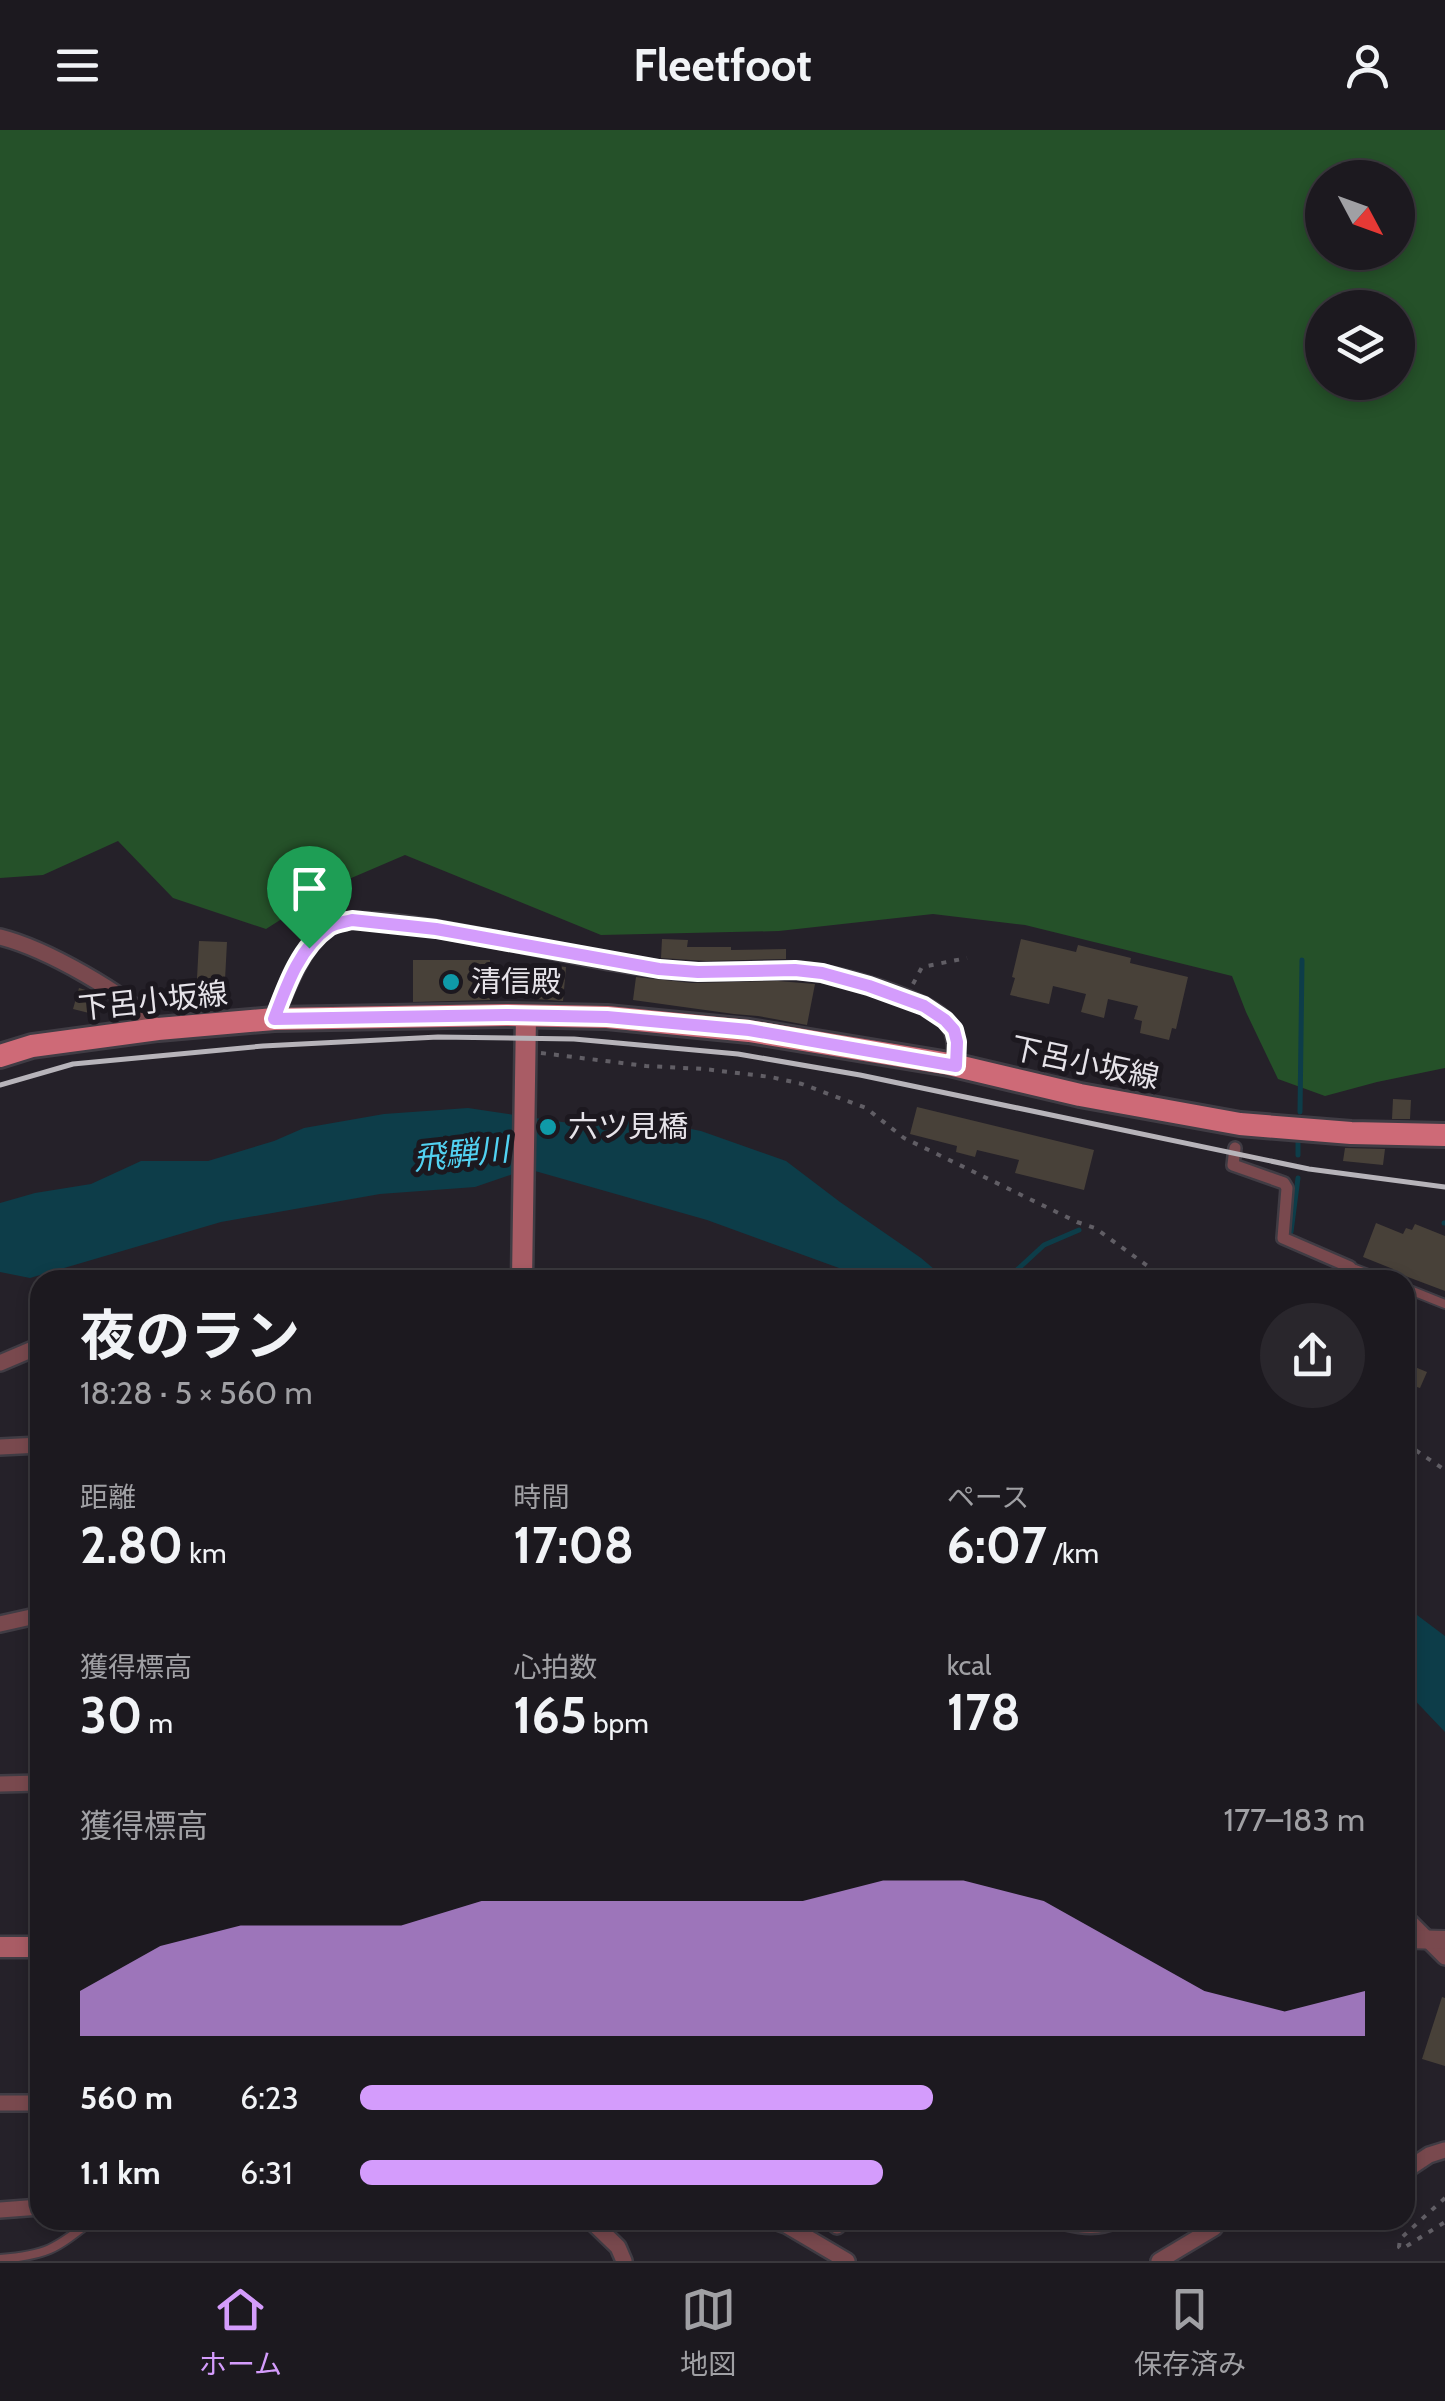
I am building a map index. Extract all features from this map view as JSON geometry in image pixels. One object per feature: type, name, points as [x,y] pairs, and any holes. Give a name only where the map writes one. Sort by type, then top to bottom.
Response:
[{"type":"main road","points":[[522,1270],[526,1015]]},
{"type":"main road","name":"下呂小坂線","points":[[0,1056],[32,1046],[274,1019],[607,1017],[749,1030],[956,1066],[1080,1095],[1240,1124],[1350,1133],[1445,1134]]},
{"type":"main road","points":[[0,1947],[30,1947]]},
{"type":"street","points":[[274,1019],[290,976],[309,948],[330,925],[352,920],[436,929],[659,969],[822,973],[924,1006],[945,1020],[954,1030],[957,1042],[956,1066]]},
{"type":"street","points":[[0,937],[97,981],[158,1029]]},
{"type":"street","points":[[1236,1148],[1233,1165],[1284,1183],[1287,1188],[1283,1238],[1350,1266]]},
{"type":"street","points":[[0,1362],[30,1350]]},
{"type":"street","points":[[0,1447],[30,1446]]},
{"type":"street","points":[[0,1624],[30,1617]]},
{"type":"street","points":[[0,1784],[30,1783]]},
{"type":"street","points":[[1415,1924],[1436,1939],[1445,1956]]},
{"type":"street","points":[[0,2103],[30,2102]]},
{"type":"street","points":[[1415,2164],[1445,2150]]},
{"type":"street","points":[[0,2210],[30,2208]]},
{"type":"street","points":[[600,2230],[618,2248],[624,2261]]},
{"type":"street","points":[[794,2230],[847,2261]]},
{"type":"street","points":[[1159,2261],[1211,2230]]},
{"type":"lane","points":[[1350,1266],[1360,1270]]},
{"type":"lane","points":[[1415,1292],[1445,1304]]},
{"type":"lane","points":[[0,2259],[32,2256],[56,2248],[79,2230]]},
{"type":"path","points":[[908,1000],[916,974],[922,968],[966,958]]},
{"type":"path","points":[[526,1055],[771,1076],[802,1084],[866,1108],[904,1138],[1095,1228],[1153,1270]]},
{"type":"path","points":[[1415,1449],[1445,1470]]},
{"type":"path","points":[[1415,2225],[1445,2198]]},
{"type":"path","points":[[1409,2230],[1400,2239],[1402,2249],[1445,2222]]},
{"type":"green space","points":[[0,130],[1445,130],[1445,1068],[1325,1096],[1278,1079],[1232,976],[1025,925],[933,914],[779,931],[601,935],[405,855],[335,885],[266,929],[173,898],[118,841],[43,875],[0,878]]},
{"type":"water","name":"飛騨川","points":[[468,1108],[569,1123],[606,1112],[701,1131],[786,1161],[935,1270],[844,1270],[707,1220],[528,1169],[475,1187],[380,1194],[221,1222],[57,1270],[30,1270],[30,1278],[0,1272],[0,1203],[91,1184],[141,1161],[208,1161],[304,1128],[384,1114]]},
{"type":"water","points":[[1415,1614],[1445,1636],[1445,1732],[1415,1700]]},
{"type":"building","points":[[662,939],[688,940],[687,947],[786,949],[786,959],[661,958]]},
{"type":"building","points":[[1021,939],[1076,952],[1078,945],[1188,977],[1176,1029],[1172,1028],[1169,1040],[1140,1033],[1142,1021],[1134,1019],[1138,1006],[1108,999],[1104,1018],[1081,1012],[1086,994],[1053,986],[1049,1004],[1010,995]]},
{"type":"building","points":[[199,941],[227,942],[224,999],[196,997]]},
{"type":"building","name":"清信殿","points":[[413,960],[490,960],[490,1000],[413,1002]]},
{"type":"building","points":[[538,964],[566,967],[563,1001],[535,999]]},
{"type":"building","points":[[636,977],[692,983],[815,984],[807,1025],[633,1000]]},
{"type":"building","points":[[79,988],[102,998],[97,1015],[73,1009]]},
{"type":"building","points":[[1393,1099],[1411,1100],[1410,1119],[1392,1119]]},
{"type":"building","points":[[917,1107],[1094,1150],[1084,1190],[1015,1173],[1019,1160],[977,1150],[975,1157],[956,1152],[957,1146],[910,1134]]},
{"type":"building","points":[[1345,1148],[1385,1149],[1383,1165],[1343,1161]]},
{"type":"building","points":[[1376,1223],[1403,1234],[1415,1224],[1445,1236],[1445,1291],[1415,1280],[1415,1270],[1392,1270],[1363,1257]]},
{"type":"building","points":[[1415,1367],[1427,1372],[1420,1388],[1415,1386]]},
{"type":"building","points":[[1442,1997],[1445,1998],[1445,2066],[1422,2059]]},
{"type":"waterway","points":[[1300,1112],[1302,960]]},
{"type":"waterway","points":[[1298,1141],[1298,1155]]},
{"type":"waterway","points":[[1291,1232],[1298,1178]]},
{"type":"waterway","points":[[1017,1270],[1044,1245],[1079,1230]]},
{"type":"railway","points":[[0,1085],[73,1064],[263,1046],[438,1037],[574,1039],[738,1054],[860,1075],[1309,1169],[1445,1187]]},
{"type":"place","name":"清信殿","points":[[451,982]]},
{"type":"place","name":"六ツ見橋","points":[[548,1127]]},
{"type":"route","points":[[352,920],[436,929],[659,969],[822,973],[924,1006],[945,1020],[954,1030],[957,1042],[956,1066],[749,1030],[607,1017],[274,1019],[290,976],[309,948],[330,925],[352,920]]}]
